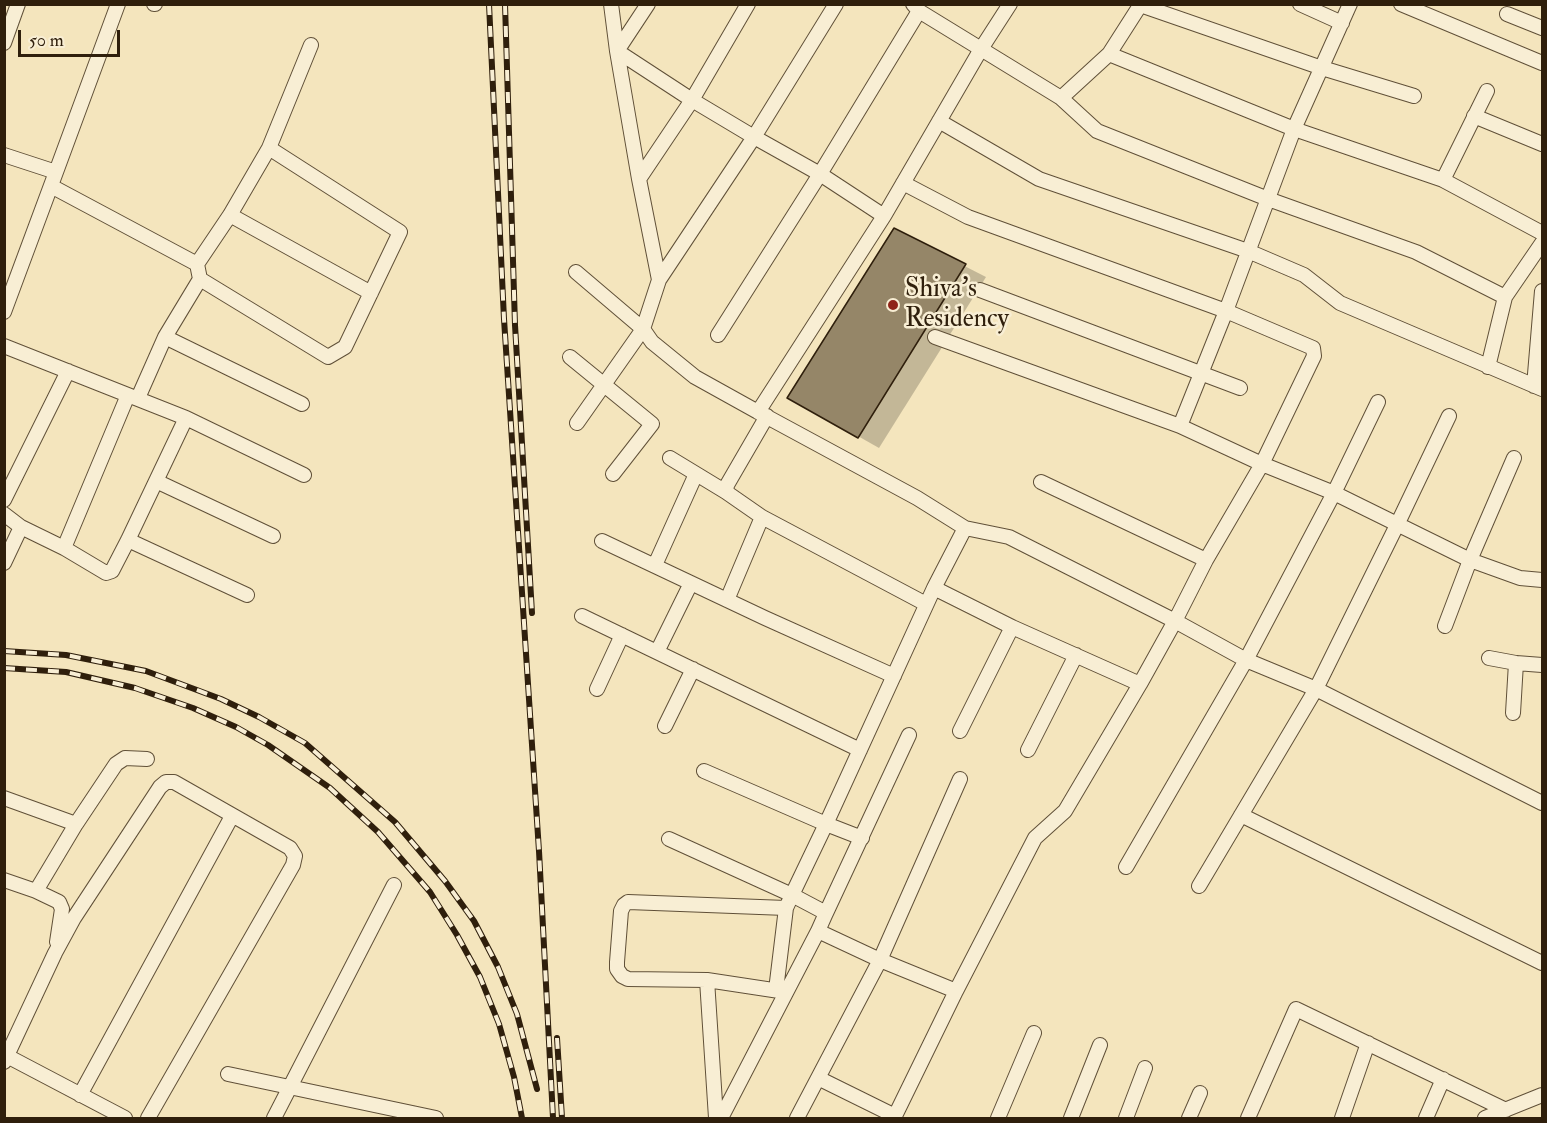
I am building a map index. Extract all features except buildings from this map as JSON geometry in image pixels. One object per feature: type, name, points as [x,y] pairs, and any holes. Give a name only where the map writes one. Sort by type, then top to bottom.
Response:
[{"type":"street","points":[[4,43],[18,4]]},
{"type":"street","points":[[4,312],[118,4]]},
{"type":"street","points":[[611,4],[639,179],[659,280]]},
{"type":"street","points":[[617,51],[648,4]]},
{"type":"street","points":[[639,179],[692,100],[748,4]]},
{"type":"street","points":[[577,423],[643,329],[659,280],[754,137],[836,4]]},
{"type":"street","points":[[726,492],[727,485],[762,414],[884,216],[981,49],[1010,4]]},
{"type":"street","points":[[1299,4],[1342,22]]},
{"type":"street","points":[[1180,426],[1294,129],[1350,4]]},
{"type":"street","points":[[1401,4],[1542,63]]},
{"type":"street","points":[[1061,98],[1109,54],[1141,5],[1322,68],[1414,96]]},
{"type":"street","points":[[718,335],[820,174],[916,8],[1061,98],[1097,131],[1268,199],[1416,252],[1505,297]]},
{"type":"street","points":[[1507,14],[1542,28]]},
{"type":"street","points":[[64,548],[133,397],[200,279],[197,264],[230,215],[269,148],[311,45]]},
{"type":"street","points":[[617,51],[692,100],[820,174],[884,216]]},
{"type":"street","points":[[1109,54],[1294,129],[1443,180],[1542,233]]},
{"type":"street","points":[[1443,180],[1487,91]]},
{"type":"street","points":[[1474,116],[1542,144]]},
{"type":"street","points":[[939,122],[1039,179],[1248,251],[1304,275],[1340,303],[1538,388],[1542,291]]},
{"type":"street","points":[[200,279],[328,357],[345,347],[400,231],[269,148]]},
{"type":"street","points":[[4,155],[56,172]]},
{"type":"street","points":[[818,1077],[895,1118],[956,991],[1035,838],[1065,811],[1140,684],[1206,560],[1262,464],[1314,356],[1313,348],[1226,311],[968,217],[903,183]]},
{"type":"street","points":[[51,186],[197,264]]},
{"type":"street","points":[[230,215],[371,293]]},
{"type":"street","points":[[1488,367],[1505,297],[1542,243]]},
{"type":"street","points":[[576,272],[643,329],[652,342],[694,377],[917,498],[965,528],[1009,537],[1175,621],[1246,660],[1316,689],[1542,803]]},
{"type":"street","points":[[980,290],[1240,388]]},
{"type":"street","points":[[935,337],[1180,426],[1262,464],[1334,493],[1470,560],[1520,578],[1542,580]]},
{"type":"street","points":[[165,338],[302,404]]},
{"type":"street","points":[[4,346],[186,418],[304,475]]},
{"type":"street","points":[[570,357],[652,424],[613,474]]},
{"type":"street","points":[[4,500],[68,371]]},
{"type":"street","points":[[1126,867],[1246,660],[1334,493],[1378,402]]},
{"type":"street","points":[[1199,886],[1316,689],[1449,416]]},
{"type":"street","points":[[4,514],[21,527],[64,548],[106,573],[112,571],[186,418]]},
{"type":"street","points":[[670,458],[762,517],[926,604]]},
{"type":"street","points":[[1445,626],[1470,560],[1514,458]]},
{"type":"street","points":[[655,565],[696,474]]},
{"type":"street","points":[[156,481],[273,536]]},
{"type":"street","points":[[1041,482],[1206,560]]},
{"type":"street","points":[[727,600],[762,517]]},
{"type":"street","points":[[4,563],[21,527]]},
{"type":"street","points":[[781,991],[789,902],[926,604],[965,528]]},
{"type":"street","points":[[128,540],[247,595]]},
{"type":"street","points":[[602,541],[894,676]]},
{"type":"street","points":[[657,651],[691,583]]},
{"type":"street","points":[[934,588],[1012,627],[1140,684]]},
{"type":"street","points":[[582,616],[860,750]]},
{"type":"street","points":[[960,731],[1012,627]]},
{"type":"street","points":[[597,689],[622,635]]},
{"type":"street","points":[[1028,750],[1076,655]]},
{"type":"street","points":[[1489,657],[1516,663],[1542,665]]},
{"type":"street","points":[[1513,712],[1516,663]]},
{"type":"street","points":[[665,726],[693,669]]},
{"type":"street","points":[[721,1119],[781,991],[818,931],[909,735]]},
{"type":"street","points":[[36,891],[116,764],[125,758],[147,759]]},
{"type":"street","points":[[704,771],[862,838]]},
{"type":"street","points":[[797,1119],[880,960],[960,778]]},
{"type":"street","points":[[125,1119],[6,1059],[55,953],[74,918],[160,787],[166,782],[174,782],[290,848],[295,856],[293,864],[148,1119]]},
{"type":"street","points":[[4,798],[76,825]]},
{"type":"street","points":[[1241,815],[1542,963]]},
{"type":"street","points":[[80,1095],[232,816]]},
{"type":"street","points":[[669,839],[789,902],[826,913]]},
{"type":"street","points":[[4,880],[36,891],[54,899],[61,905],[55,953]]},
{"type":"street","points":[[274,1119],[393,885]]},
{"type":"street","points":[[781,991],[707,980],[628,979],[621,975],[616,962],[621,911],[628,902],[789,902]]},
{"type":"street","points":[[818,931],[880,960],[956,991]]},
{"type":"street","points":[[707,980],[716,1119]]},
{"type":"street","points":[[1248,1119],[1296,1009],[1506,1110]]},
{"type":"street","points":[[998,1119],[1034,1033]]},
{"type":"street","points":[[1342,1119],[1368,1043]]},
{"type":"street","points":[[1071,1119],[1100,1045]]},
{"type":"street","points":[[1126,1119],[1145,1068]]},
{"type":"street","points":[[228,1074],[436,1119]]},
{"type":"street","points":[[1426,1119],[1443,1079]]},
{"type":"street","points":[[1189,1119],[1200,1093]]},
{"type":"street","points":[[1485,1119],[1542,1095]]},
{"type":"railway","points":[[489,4],[504,319],[539,851],[553,1118]]},
{"type":"railway","points":[[505,4],[515,325],[532,613]]},
{"type":"railway","points":[[4,651],[66,655],[146,671],[221,699],[305,743],[395,822],[445,881],[474,921],[498,967],[517,1014],[537,1089]]},
{"type":"railway","points":[[4,668],[66,672],[135,688],[193,708],[236,727],[268,745],[330,788],[378,832],[430,892],[457,935],[480,977],[499,1024],[514,1077],[522,1118]]},
{"type":"railway","points":[[557,1038],[562,1118]]},
{"type":"place","name":"Shiva's Residency","points":[[893,305]]}]
